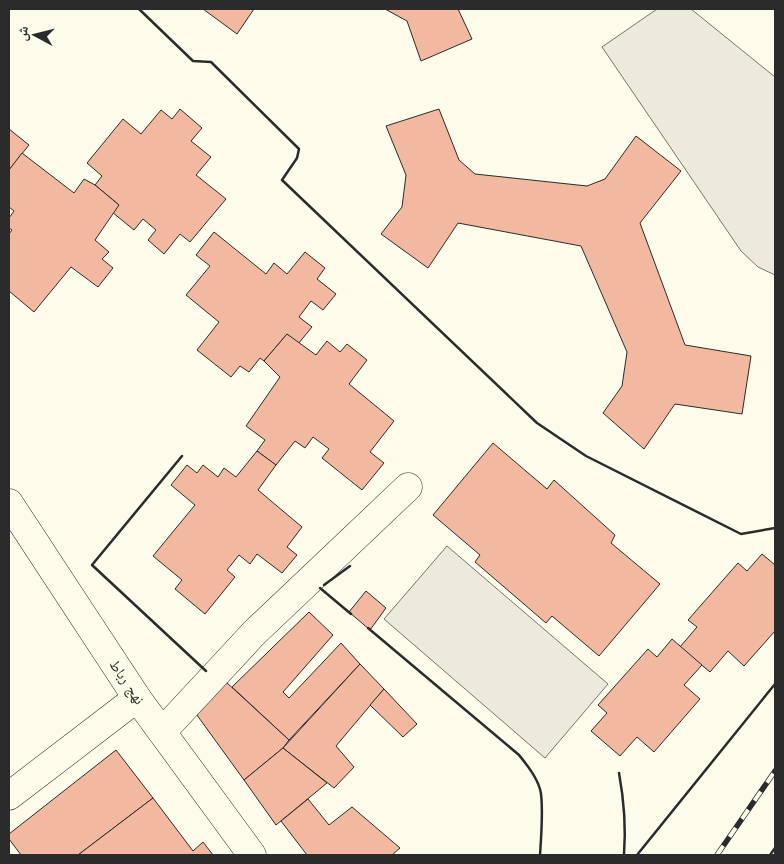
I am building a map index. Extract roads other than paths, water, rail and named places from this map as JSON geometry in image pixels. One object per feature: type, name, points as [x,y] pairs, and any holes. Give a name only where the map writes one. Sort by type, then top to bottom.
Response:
[{"type":"street","points":[[162,732],[254,633],[408,487]]},
{"type":"street","name":"نهج رباط","points":[[9,504],[136,698],[252,855]]},
{"type":"street","points":[[9,796],[136,698]]},
{"type":"railway","points":[[717,855],[775,771]]}]
